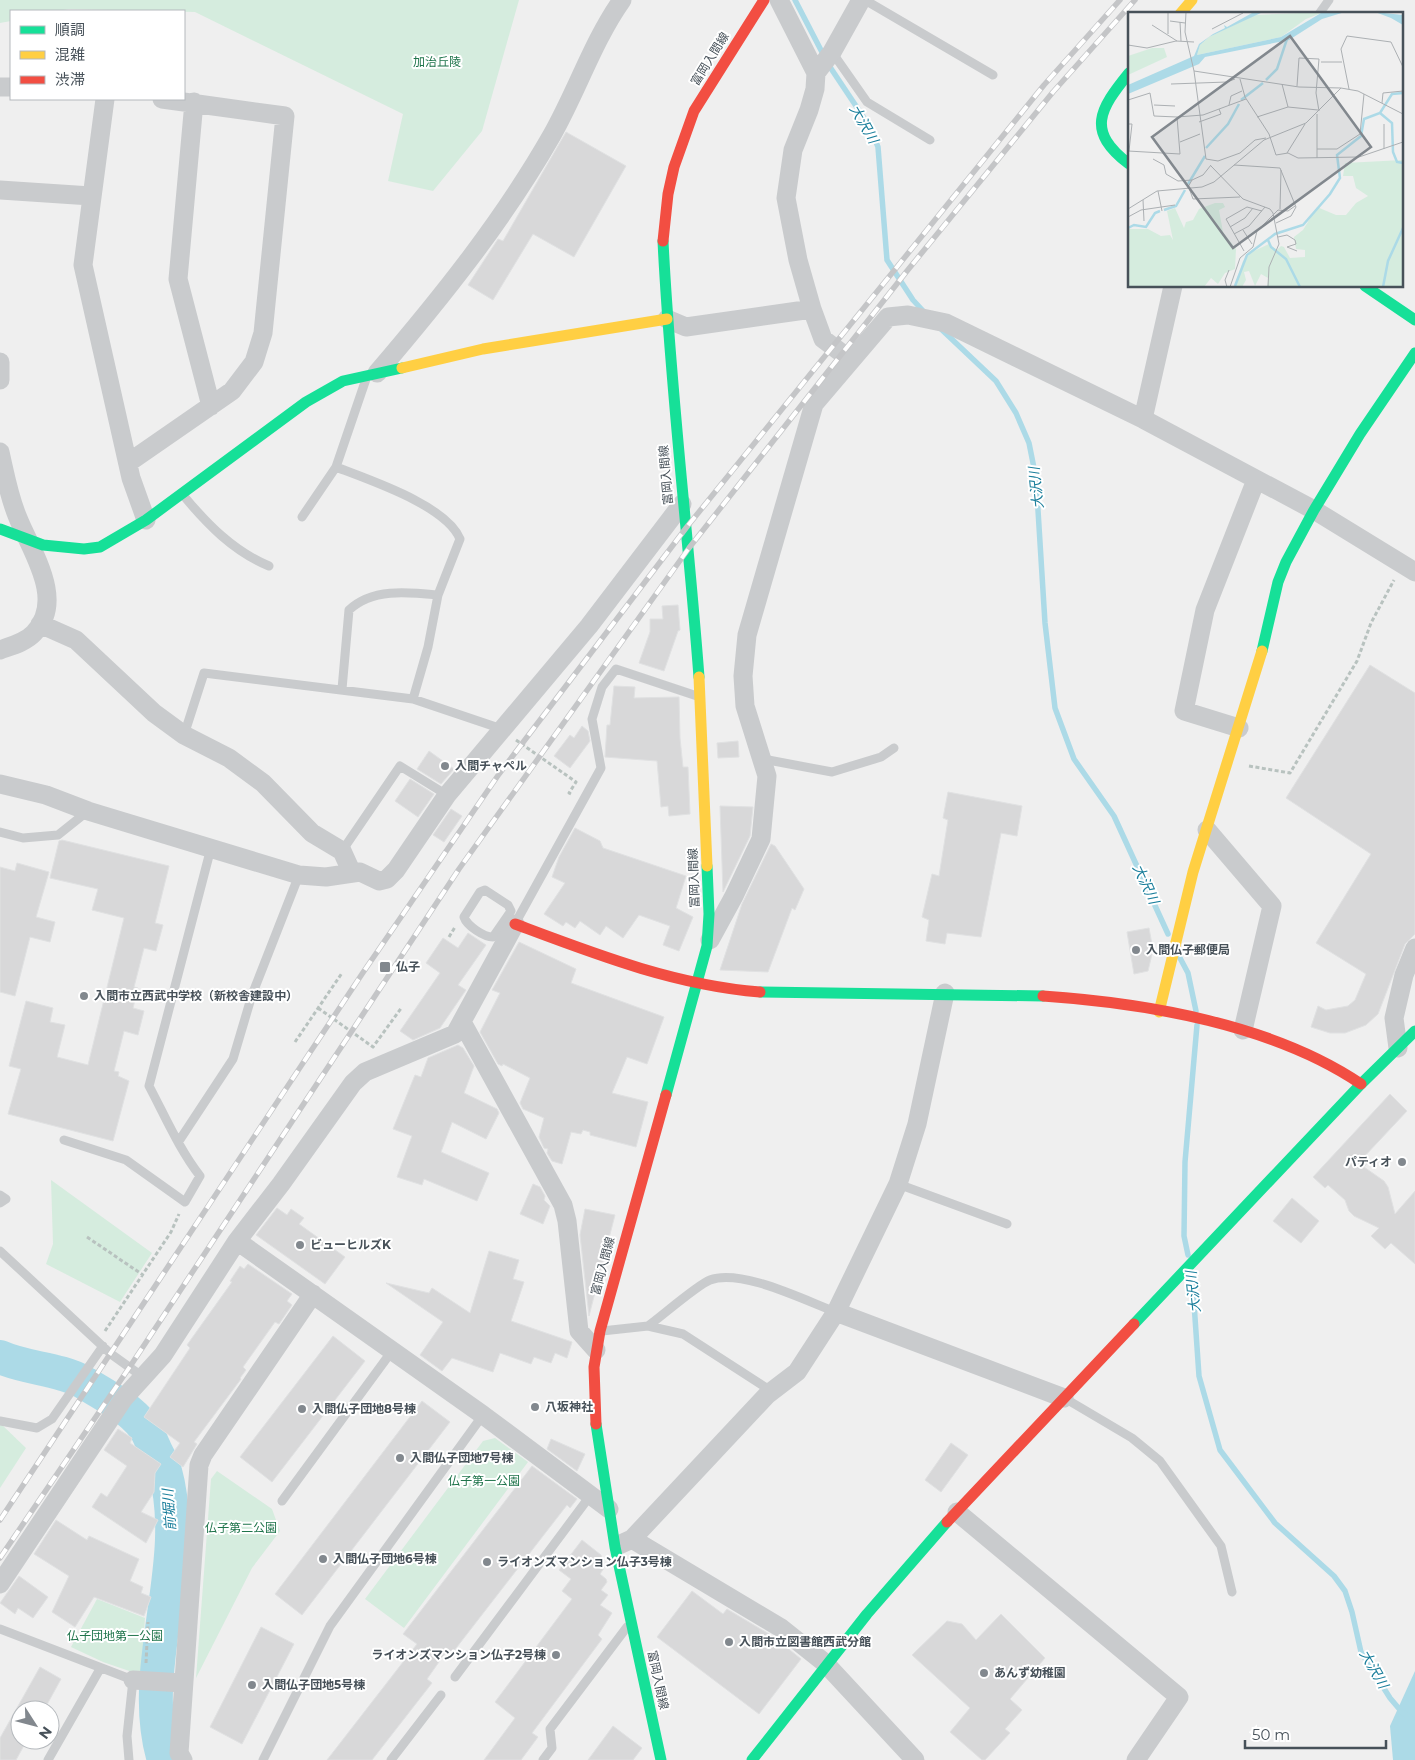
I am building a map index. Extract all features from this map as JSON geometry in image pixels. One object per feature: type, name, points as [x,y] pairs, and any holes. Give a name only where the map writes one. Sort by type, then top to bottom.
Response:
[{"type":"street","points":[[372,375],[470,260],[552,135],[606,23],[622,0]]},
{"type":"street","name":"富岡入間線","points":[[661,1760],[631,1621],[624,1543],[609,1510],[596,1428],[596,1350],[706,946],[709,914],[700,697],[689,548],[682,504],[662,237],[674,167],[694,111],[764,0]]},
{"type":"street","points":[[779,0],[816,72],[815,89],[809,110],[793,150],[786,198],[798,260],[812,310],[823,339],[851,360]]},
{"type":"street","points":[[816,72],[831,53],[861,0]]},
{"type":"street","points":[[1182,12],[1192,0]]},
{"type":"street","points":[[1128,74],[1107,102],[1102,116],[1100,132],[1104,144],[1113,154],[1128,163]]},
{"type":"street","points":[[105,100],[83,265],[131,478],[146,520]]},
{"type":"street","points":[[128,463],[232,391],[254,362],[262,333],[285,116],[173,100]]},
{"type":"street","points":[[194,102],[178,279],[211,406]]},
{"type":"street","points":[[0,190],[92,196]]},
{"type":"street","points":[[1143,419],[1173,288]]},
{"type":"street","points":[[1368,288],[1415,320]]},
{"type":"street","points":[[0,528],[43,545],[84,549],[100,547],[146,520],[306,402],[343,381],[483,349],[667,319],[686,326],[812,310]]},
{"type":"street","points":[[706,946],[734,896],[761,839],[767,776],[745,706],[743,676],[747,635],[814,404],[888,317],[908,315],[946,323],[1143,419],[1314,510],[1408,568]]},
{"type":"street","points":[[1159,1012],[1193,872],[1258,670],[1278,582],[1286,562],[1314,510],[1360,434],[1415,353]]},
{"type":"street","points":[[0,362],[0,380]]},
{"type":"street","points":[[0,452],[4,482],[18,520],[30,540],[42,569],[47,604],[35,633],[0,650]]},
{"type":"street","points":[[1239,728],[1184,711],[1205,610],[1256,480]]},
{"type":"street","points":[[0,784],[46,795],[88,811],[300,875],[326,877],[360,872],[379,881],[387,880],[396,870],[447,795],[508,733],[682,504]]},
{"type":"street","points":[[40,624],[76,640],[154,713],[184,735],[228,758],[248,772],[312,833],[342,851],[352,873]]},
{"type":"street","points":[[1207,830],[1272,906],[1244,1030]]},
{"type":"street","points":[[0,1584],[113,1413],[162,1355],[237,1241],[281,1184],[353,1082],[365,1072],[455,1034],[511,922],[609,958],[696,984],[774,993],[1030,995],[1079,999],[1181,1016],[1244,1030],[1282,1042],[1326,1061],[1361,1084]]},
{"type":"street","points":[[1398,1048],[1394,1018],[1404,975],[1415,948]]},
{"type":"street","points":[[915,1760],[825,1663],[781,1628],[624,1543],[767,1395],[797,1372],[836,1312],[898,1184],[917,1124],[945,993]]},
{"type":"street","points":[[462,1022],[563,1205],[567,1221],[578,1331],[596,1350]]},
{"type":"street","points":[[752,1760],[825,1663],[883,1592],[1361,1084],[1415,1031]]},
{"type":"street","points":[[237,1241],[483,1415],[609,1510]]},
{"type":"street","points":[[183,1760],[179,1753],[183,1683],[200,1464],[203,1455],[313,1294]]},
{"type":"street","points":[[836,1312],[1064,1398]]},
{"type":"street","points":[[957,1512],[1179,1697],[1136,1760]]},
{"type":"street","points":[[139,1680],[183,1683]]},
{"type":"lane","points":[[865,0],[993,75]]},
{"type":"lane","points":[[1320,12],[1329,0]]},
{"type":"lane","points":[[831,53],[867,102],[930,140]]},
{"type":"lane","points":[[302,517],[336,467],[372,375]]},
{"type":"lane","points":[[336,467],[420,502],[456,530],[460,539],[438,595],[428,647],[413,699]]},
{"type":"lane","points":[[182,495],[212,530],[251,558],[269,566]]},
{"type":"lane","points":[[342,689],[349,610],[360,600],[404,592],[438,595]]},
{"type":"lane","points":[[511,922],[510,907],[485,890],[480,892],[464,917],[466,922],[489,937],[496,935],[511,922],[601,768],[592,719],[602,687],[616,669],[700,697]]},
{"type":"lane","points":[[184,735],[204,673],[413,699],[508,733]]},
{"type":"lane","points":[[762,759],[832,772],[881,756],[894,748]]},
{"type":"lane","points":[[342,851],[400,766],[447,795]]},
{"type":"lane","points":[[0,832],[23,838],[58,835],[88,811]]},
{"type":"lane","points":[[64,1140],[126,1160],[185,1202],[200,1176],[184,1155],[179,1141],[149,1086],[210,848]]},
{"type":"lane","points":[[179,1141],[233,1059],[252,995],[300,875]]},
{"type":"lane","points":[[898,1184],[1007,1224]]},
{"type":"lane","points":[[0,1195],[6,1199],[0,1203]]},
{"type":"lane","points":[[0,1250],[101,1343],[143,1377]]},
{"type":"lane","points":[[648,1326],[710,1280],[730,1277],[755,1282],[836,1312]]},
{"type":"lane","points":[[600,1331],[648,1326],[682,1334],[765,1387],[767,1395]]},
{"type":"lane","points":[[0,1421],[37,1428],[52,1419],[82,1376],[101,1343]]},
{"type":"lane","points":[[282,1501],[392,1350]]},
{"type":"lane","points":[[1064,1398],[1132,1438],[1160,1461],[1221,1546],[1232,1592]]},
{"type":"lane","points":[[262,1760],[330,1626],[483,1415]]},
{"type":"lane","points":[[455,1676],[590,1496]]},
{"type":"lane","points":[[543,1760],[552,1748],[550,1729],[631,1621]]},
{"type":"lane","points":[[0,1629],[100,1669],[139,1680],[127,1736],[129,1760]]},
{"type":"lane","points":[[48,1760],[100,1669]]},
{"type":"lane","points":[[391,1760],[441,1695]]},
{"type":"path","points":[[1229,763],[1290,773],[1358,661],[1371,623],[1408,568]]},
{"type":"path","points":[[508,733],[576,782]]},
{"type":"path","points":[[294,1042],[342,973]]},
{"type":"path","points":[[318,1008],[373,1046],[402,1008]]},
{"type":"path","points":[[101,1343],[171,1232],[185,1202]]},
{"type":"path","points":[[88,1237],[143,1275]]},
{"type":"path","points":[[139,1680],[148,1622]]},
{"type":"green space","name":"加治丘陵","points":[[0,0],[519,0],[482,131],[433,191],[388,181],[403,114],[195,12],[185,12],[185,10],[10,10],[10,21],[0,23]]},
{"type":"green space","points":[[51,1180],[152,1253],[120,1302],[46,1264],[53,1244]]},
{"type":"green space","points":[[0,1423],[26,1448],[0,1488]]},
{"type":"green space","name":"仏子第一公園","points":[[495,1438],[528,1462],[404,1628],[365,1599],[483,1441]]},
{"type":"green space","name":"仏子第二公園","points":[[217,1471],[272,1509],[280,1531],[252,1568],[196,1678],[211,1479]]},
{"type":"green space","name":"仏子団地第一公園","points":[[97,1599],[145,1618],[141,1675],[103,1662],[71,1647]]},
{"type":"water","points":[[1415,1671],[1415,1760],[1393,1760],[1390,1726]]},
{"type":"building","points":[[566,132],[626,166],[574,257],[533,234],[493,300],[468,285],[498,239],[503,241]]},
{"type":"building","points":[[678,605],[680,630],[664,671],[639,663],[650,632],[650,619],[663,619],[662,606]]},
{"type":"building","points":[[1370,665],[1415,693],[1415,934],[1405,944],[1378,1014],[1366,1025],[1345,1033],[1330,1033],[1311,1027],[1318,1006],[1326,1010],[1348,1006],[1355,1000],[1366,974],[1316,943],[1371,854],[1286,798]]},
{"type":"building","points":[[614,686],[635,687],[634,698],[679,697],[680,738],[683,767],[688,767],[690,814],[669,816],[668,806],[661,807],[657,761],[605,757],[607,725],[610,725]]},
{"type":"building","points":[[582,726],[588,731],[590,741],[570,768],[554,756],[570,735],[574,738]]},
{"type":"building","points":[[738,741],[739,757],[718,758],[717,743]]},
{"type":"building","points":[[429,751],[454,769],[441,784],[417,769]]},
{"type":"building","points":[[410,779],[434,794],[418,817],[395,801]]},
{"type":"building","points":[[948,792],[1022,806],[1017,836],[1001,833],[981,937],[947,933],[945,944],[926,941],[929,920],[922,917],[932,874],[939,876],[948,820],[943,818]]},
{"type":"building","points":[[720,806],[753,807],[750,836],[723,892]]},
{"type":"building","points":[[451,809],[462,816],[444,842],[433,835]]},
{"type":"building","points":[[575,828],[600,841],[603,848],[686,876],[676,908],[693,917],[679,951],[663,945],[670,926],[639,915],[623,938],[606,926],[600,935],[580,921],[575,928],[566,922],[563,926],[544,914],[565,883],[552,877],[559,857]]},
{"type":"building","points":[[62,840],[169,866],[155,923],[163,925],[156,951],[144,948],[134,987],[138,988],[133,1008],[144,1011],[138,1035],[124,1031],[114,1071],[119,1072],[118,1076],[129,1081],[113,1141],[8,1114],[21,1069],[9,1066],[26,1001],[53,1008],[50,1022],[65,1025],[57,1057],[88,1065],[124,918],[92,910],[98,889],[50,878],[59,841]]},
{"type":"building","points":[[771,844],[775,846],[804,889],[795,910],[792,908],[768,972],[720,970],[742,904]]},
{"type":"building","points":[[17,863],[49,872],[36,917],[55,922],[50,942],[30,937],[15,996],[0,992],[0,867],[15,871]]},
{"type":"building","points":[[1149,928],[1153,950],[1148,971],[1134,974],[1127,932]]},
{"type":"building","points":[[468,933],[486,945],[458,985],[466,990],[440,1028],[413,1040],[400,1031],[440,973],[426,963],[443,938],[458,948]]},
{"type":"building","points":[[519,942],[576,969],[571,983],[664,1017],[647,1064],[627,1057],[612,1093],[648,1102],[636,1147],[590,1135],[590,1132],[583,1130],[581,1134],[571,1132],[562,1164],[552,1161],[547,1153],[548,1149],[544,1148],[539,1137],[544,1118],[523,1109],[520,1103],[530,1078],[503,1064],[502,1066],[498,1064],[480,1032],[500,993],[492,990]]},
{"type":"building","points":[[458,1045],[463,1048],[474,1066],[464,1093],[497,1109],[499,1113],[486,1139],[452,1122],[441,1152],[489,1173],[477,1201],[424,1179],[422,1185],[397,1177],[412,1136],[393,1129],[415,1075],[421,1077],[428,1058]]},
{"type":"building","points":[[1390,1094],[1407,1111],[1363,1158],[1368,1162],[1364,1167],[1384,1181],[1388,1187],[1395,1214],[1415,1191],[1415,1264],[1391,1243],[1385,1249],[1371,1236],[1379,1228],[1354,1216],[1349,1211],[1345,1200],[1328,1185],[1325,1188],[1313,1177]]},
{"type":"building","points":[[533,1184],[540,1187],[545,1196],[544,1200],[550,1206],[543,1224],[520,1214]]},
{"type":"building","points":[[1292,1198],[1319,1221],[1301,1243],[1273,1221]]},
{"type":"building","name":"ビューヒルズK","points":[[277,1208],[287,1215],[291,1209],[304,1218],[299,1224],[345,1257],[325,1284],[256,1235]]},
{"type":"building","points":[[585,1209],[615,1215],[589,1316],[580,1235]]},
{"type":"building","points":[[489,1251],[519,1260],[513,1279],[524,1282],[511,1321],[572,1342],[567,1358],[555,1353],[551,1363],[534,1357],[531,1364],[500,1353],[493,1372],[452,1358],[442,1371],[420,1355],[443,1322],[386,1283],[429,1293],[432,1288],[470,1313]]},
{"type":"building","points":[[248,1264],[292,1294],[287,1301],[292,1305],[279,1324],[275,1322],[243,1367],[246,1370],[241,1379],[194,1442],[197,1444],[183,1467],[170,1457],[180,1443],[144,1417],[190,1348],[187,1345],[232,1282],[230,1281],[240,1266],[244,1269]]},
{"type":"building","name":"入間仏子団地8号棟","points":[[333,1336],[365,1361],[272,1482],[240,1457]]},
{"type":"building","points":[[422,1401],[450,1422],[302,1615],[275,1594]]},
{"type":"building","points":[[118,1429],[132,1438],[130,1443],[161,1464],[155,1473],[154,1492],[141,1512],[158,1520],[146,1543],[92,1507],[101,1493],[107,1497],[127,1466],[104,1450]]},
{"type":"building","points":[[551,1439],[585,1454],[577,1471],[547,1449]]},
{"type":"building","points":[[951,1443],[968,1455],[941,1492],[925,1480]]},
{"type":"building","name":"ライオンズマンション仏子3号棟","points":[[532,1466],[577,1499],[570,1508],[567,1505],[450,1656],[446,1652],[427,1679],[432,1683],[372,1760],[327,1760],[417,1644],[403,1634]]},
{"type":"building","points":[[56,1520],[87,1540],[89,1536],[139,1559],[130,1581],[143,1587],[141,1593],[151,1597],[144,1616],[94,1597],[75,1627],[52,1612],[69,1576],[34,1554]]},
{"type":"building","name":"ライオンズマンション仏子2号棟","points":[[582,1540],[601,1555],[604,1568],[600,1574],[607,1582],[601,1590],[608,1595],[600,1605],[612,1613],[598,1635],[602,1639],[532,1733],[538,1737],[521,1760],[484,1760],[515,1718],[495,1702],[572,1599],[562,1591],[571,1579],[559,1570]]},
{"type":"building","points":[[19,1576],[48,1597],[33,1618],[18,1608],[15,1614],[0,1603]]},
{"type":"building","points":[[692,1591],[723,1614],[727,1609],[774,1637],[801,1659],[759,1714],[657,1637]]},
{"type":"building","points":[[1001,1614],[1045,1658],[1010,1699],[1022,1710],[1005,1729],[1010,1733],[985,1760],[982,1760],[950,1732],[970,1708],[912,1655],[947,1621],[962,1624],[976,1640]]},
{"type":"building","name":"入間仏子団地5号棟","points":[[261,1627],[294,1644],[242,1744],[210,1727]]},
{"type":"building","points":[[40,1667],[61,1679],[49,1700],[21,1700]]},
{"type":"building","points":[[10,1720],[10,1750],[22,1750],[16,1760],[0,1760],[0,1738]]},
{"type":"building","points":[[613,1726],[642,1748],[633,1760],[588,1760]]},
{"type":"waterway","points":[[795,0],[824,56]]},
{"type":"waterway","name":"大沢川","points":[[828,64],[870,127],[878,147],[887,260],[913,300],[925,313]]},
{"type":"waterway","name":"大沢川","points":[[940,328],[996,381],[1016,413],[1029,443],[1036,478],[1045,623],[1055,708],[1074,759],[1114,816],[1168,934]]},
{"type":"waterway","name":"大沢川","points":[[1180,958],[1188,973],[1196,1011]]},
{"type":"waterway","name":"大沢川","points":[[1188,1255],[1184,1236],[1185,1162],[1197,1025]]},
{"type":"waterway","name":"大沢川","points":[[1192,1274],[1199,1376],[1220,1450],[1275,1523],[1334,1576],[1345,1591],[1361,1652],[1390,1698],[1401,1711],[1415,1722]]},
{"type":"waterway","name":"前堀川","points":[[0,1357],[73,1377],[116,1402],[144,1427],[163,1465],[171,1506],[172,1543],[156,1690],[157,1725],[164,1760]]},
{"type":"railway","points":[[0,1520],[362,974],[499,774],[686,528],[1044,85],[1120,0]]},
{"type":"railway","points":[[0,1558],[129,1368],[459,869],[689,548],[907,271],[1053,92],[1135,0]]},
{"type":"traffic: fast","points":[[1128,74],[1110,98],[1104,109],[1102,120],[1102,130],[1107,141],[1115,152],[1128,163]]},
{"type":"traffic: fast","points":[[663,241],[670,350],[699,677]]},
{"type":"traffic: fast","points":[[1368,288],[1415,320]]},
{"type":"traffic: fast","points":[[1262,651],[1278,582],[1286,562],[1314,510],[1360,434],[1415,353]]},
{"type":"traffic: fast","points":[[0,529],[43,545],[84,549],[100,547],[146,520],[306,402],[343,381],[402,368]]},
{"type":"traffic: fast","points":[[666,1095],[707,946],[709,914],[707,866]]},
{"type":"traffic: fast","points":[[760,992],[1043,996]]},
{"type":"traffic: fast","points":[[1134,1324],[1361,1084],[1415,1031]]},
{"type":"traffic: fast","points":[[596,1424],[615,1547],[661,1760]]},
{"type":"traffic: fast","points":[[752,1760],[867,1614],[947,1522]]},
{"type":"traffic: slow","points":[[1182,12],[1192,0]]},
{"type":"traffic: slow","points":[[402,368],[483,349],[667,319]]},
{"type":"traffic: slow","points":[[1159,1012],[1193,872],[1262,651]]},
{"type":"traffic: slow","points":[[699,677],[707,866]]},
{"type":"traffic: jam","points":[[663,241],[668,194],[674,167],[694,111],[764,0]]},
{"type":"traffic: jam","points":[[515,924],[635,967],[697,983],[760,992]]},
{"type":"traffic: jam","points":[[1043,996],[1124,1004],[1208,1020],[1289,1046],[1327,1064],[1361,1084]]},
{"type":"traffic: jam","points":[[596,1424],[594,1367],[600,1331],[666,1095]]},
{"type":"traffic: jam","points":[[947,1522],[1134,1324]]},
{"type":"place","name":"入間チャペル","points":[[445,766]]},
{"type":"place","name":"入間仏子郵便局","points":[[1136,950]]},
{"type":"place","name":"仏子","points":[[385,967]]},
{"type":"place","name":"入間市立西武中学校（新校舎建設中）","points":[[84,996]]},
{"type":"place","name":"パティオ","points":[[1402,1162]]},
{"type":"place","name":"ビューヒルズK","points":[[300,1245]]},
{"type":"place","name":"八坂神社","points":[[535,1407]]},
{"type":"place","name":"入間仏子団地8号棟","points":[[302,1409]]},
{"type":"place","name":"入間仏子団地7号棟","points":[[400,1458]]},
{"type":"place","name":"入間仏子団地6号棟","points":[[323,1559]]},
{"type":"place","name":"ライオンズマンション仏子3号棟","points":[[487,1562]]},
{"type":"place","name":"入間市立図書館西武分館","points":[[729,1642]]},
{"type":"place","name":"ライオンズマンション仏子2号棟","points":[[556,1655]]},
{"type":"place","name":"あんず幼稚園","points":[[984,1673]]},
{"type":"place","name":"入間仏子団地5号棟","points":[[252,1685]]}]
